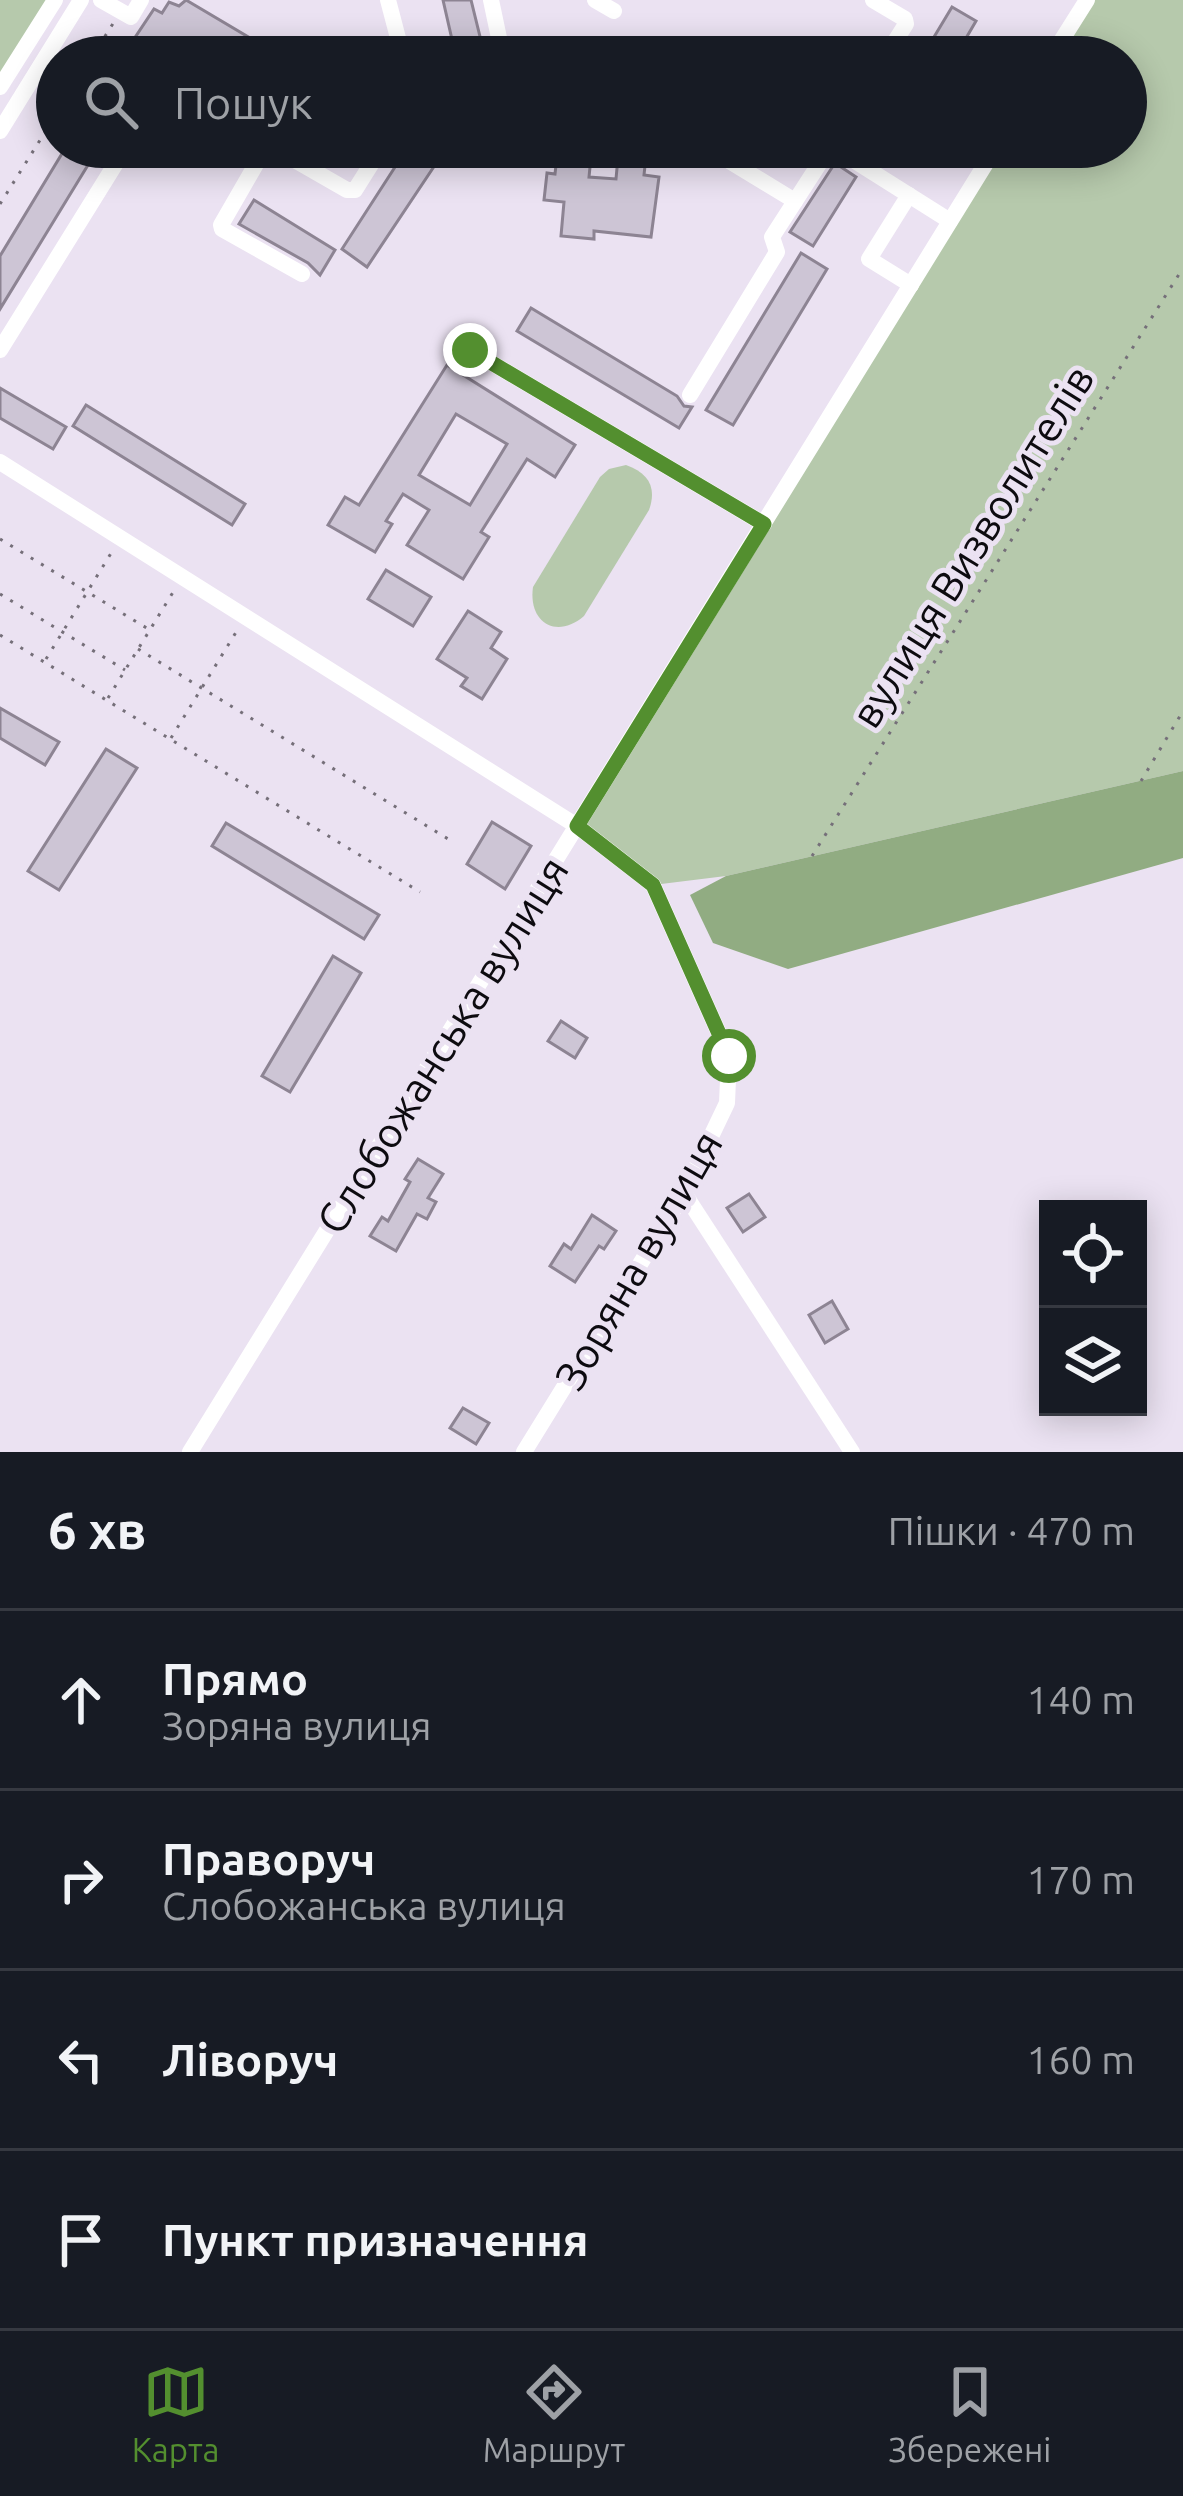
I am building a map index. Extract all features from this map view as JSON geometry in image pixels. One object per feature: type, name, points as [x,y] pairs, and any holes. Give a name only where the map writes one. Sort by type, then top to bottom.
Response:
[{"type":"street","points":[[0,87],[55,0]]},
{"type":"street","points":[[59,36],[81,0]]},
{"type":"street","points":[[101,0],[130,17],[141,0]]},
{"type":"street","points":[[388,0],[397,36]]},
{"type":"street","points":[[491,0],[500,36]]},
{"type":"street","points":[[595,0],[614,11]]},
{"type":"street","points":[[873,0],[905,19],[898,36]]},
{"type":"street","points":[[1065,36],[1087,0]]},
{"type":"street","points":[[0,131],[36,73]]},
{"type":"street","points":[[0,350],[113,168]]},
{"type":"street","points":[[256,168],[220,225],[302,274]]},
{"type":"street","points":[[307,168],[346,190],[355,190],[369,168]]},
{"type":"street","points":[[741,168],[795,201]]},
{"type":"street","points":[[690,395],[777,252],[772,237],[818,168]]},
{"type":"street","points":[[866,168],[950,221]]},
{"type":"street","name":"Слобожанська вулиця","points":[[190,1452],[983,168]]},
{"type":"street","points":[[909,195],[869,259],[911,285]]},
{"type":"street","points":[[470,350],[764,524]]},
{"type":"street","name":"Зоряна вулиця","points":[[0,462],[577,826],[653,885],[729,1056],[727,1103],[684,1193],[524,1452]]},
{"type":"street","points":[[684,1193],[852,1452]]},
{"type":"path","points":[[105,36],[120,11]]},
{"type":"path","points":[[0,204],[36,147]]},
{"type":"path","name":"вулиця Визволителів","points":[[812,856],[1183,268]]},
{"type":"path","points":[[44,662],[120,538]]},
{"type":"path","points":[[0,539],[149,630]]},
{"type":"path","points":[[107,700],[182,577]]},
{"type":"path","points":[[0,594],[125,670]]},
{"type":"path","points":[[170,739],[245,617]]},
{"type":"path","points":[[0,634],[420,892]]},
{"type":"path","points":[[138,649],[453,842]]},
{"type":"path","points":[[1142,781],[1183,711]]},
{"type":"green space","points":[[0,0],[50,0],[0,82]]},
{"type":"green space","points":[[1087,0],[1183,0],[1183,771],[726,876],[653,885],[577,826],[983,168],[1147,168],[1147,36],[1064,36]]},
{"type":"green space","points":[[626,465],[649,482],[649,510],[584,616],[564,627],[546,624],[535,610],[533,587],[600,477]]},
{"type":"green space","points":[[1183,771],[1183,858],[788,969],[713,943],[690,895],[726,876]]},
{"type":"building","points":[[186,0],[247,36],[136,36],[154,9],[162,13],[169,2],[179,6]]},
{"type":"building","points":[[443,0],[471,0],[480,36],[451,36]]},
{"type":"building","points":[[952,7],[976,21],[967,36],[935,36]]},
{"type":"building","points":[[53,168],[86,168],[0,309],[0,256]]},
{"type":"building","points":[[394,168],[433,168],[367,267],[342,249]]},
{"type":"building","points":[[556,168],[590,168],[589,177],[616,179],[617,168],[645,168],[644,175],[659,177],[651,237],[594,231],[594,239],[561,236],[564,202],[544,200],[547,173],[555,174]]},
{"type":"building","points":[[832,168],[842,168],[856,177],[813,246],[790,232]]},
{"type":"building","points":[[254,200],[335,250],[320,275],[308,263],[239,224]]},
{"type":"building","points":[[801,253],[827,269],[733,425],[706,410]]},
{"type":"building","points":[[531,308],[692,407],[679,428],[517,331]]},
{"type":"building","points":[[447,365],[575,445],[555,477],[527,459],[481,532],[489,537],[463,579],[407,545],[429,510],[403,494],[375,552],[328,525],[345,497],[359,505]],"holes":[[[456,414],[507,444],[470,505],[419,475]]]},
{"type":"building","points":[[0,388],[66,427],[53,449],[0,418]]},
{"type":"building","points":[[86,405],[245,504],[232,525],[73,426]]},
{"type":"building","points":[[386,570],[431,597],[413,626],[368,599]]},
{"type":"building","points":[[468,611],[501,632],[491,648],[507,659],[482,699],[461,686],[467,678],[437,659]]},
{"type":"building","points":[[0,708],[59,742],[45,765],[0,738]]},
{"type":"building","points":[[106,749],[137,768],[59,890],[28,871]]},
{"type":"building","points":[[492,822],[531,846],[505,889],[467,864]]},
{"type":"building","points":[[226,823],[379,915],[364,939],[212,846]]},
{"type":"building","points":[[333,956],[361,973],[290,1092],[262,1076]]},
{"type":"building","points":[[561,1021],[587,1038],[575,1058],[548,1041]]},
{"type":"building","points":[[418,1159],[443,1174],[428,1198],[436,1202],[427,1219],[417,1214],[396,1251],[370,1236],[382,1217],[388,1221]]},
{"type":"building","points":[[749,1194],[765,1217],[743,1232],[727,1208]]},
{"type":"building","points":[[592,1215],[616,1231],[604,1249],[599,1246],[575,1282],[550,1266],[564,1244],[571,1249]]},
{"type":"building","points":[[832,1301],[848,1329],[825,1343],[809,1315]]},
{"type":"building","points":[[463,1408],[489,1423],[476,1444],[450,1428]]},
{"type":"route","points":[[470,350],[764,524],[577,826],[653,885],[729,1056]]}]
